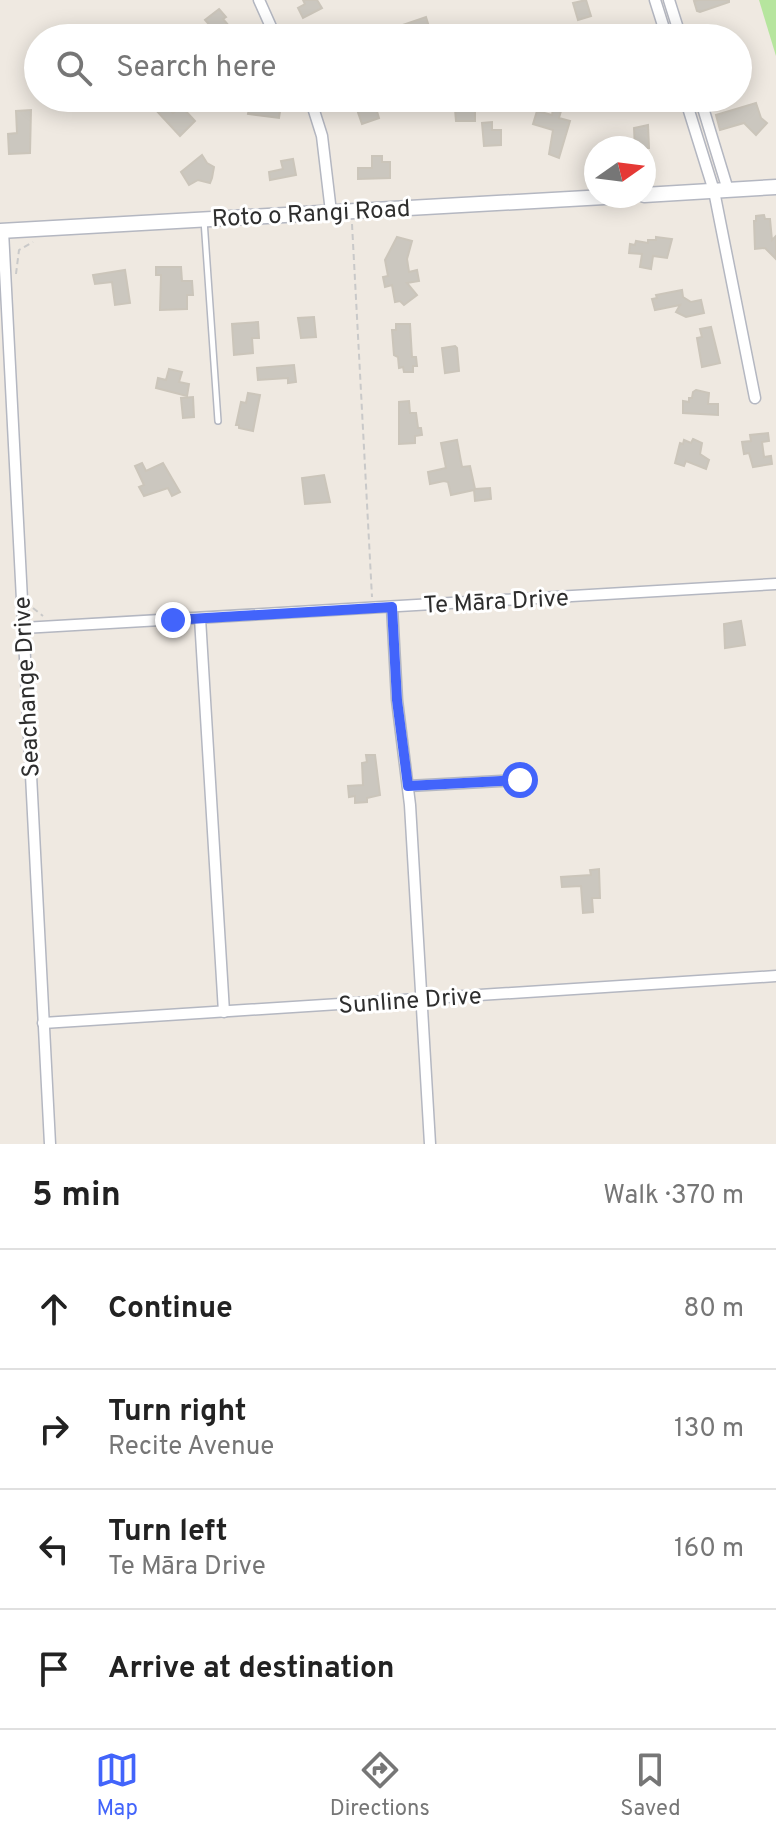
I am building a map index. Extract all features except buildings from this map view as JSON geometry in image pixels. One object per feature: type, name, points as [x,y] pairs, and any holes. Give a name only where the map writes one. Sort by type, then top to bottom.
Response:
[{"type":"street","points":[[259,0],[270,24]]},
{"type":"street","points":[[655,0],[663,24]]},
{"type":"street","points":[[669,0],[677,24]]},
{"type":"street","points":[[315,112],[321,128],[331,212]]},
{"type":"street","points":[[690,112],[721,190]]},
{"type":"street","points":[[703,112],[721,190],[755,398]]},
{"type":"street","points":[[656,194],[776,187]]},
{"type":"street","name":"Roto o Rangi Road","points":[[2,231],[584,198]]},
{"type":"street","name":"Seachange Drive","points":[[2,231],[50,1144]]},
{"type":"street","name":"Te Māra Drive","points":[[23,628],[776,584]]},
{"type":"street","points":[[392,607],[397,700],[408,786],[430,1144]]},
{"type":"street","points":[[200,618],[224,1012]]},
{"type":"street","points":[[408,786],[520,780]]},
{"type":"street","name":"Sunline Drive","points":[[43,1023],[776,976]]},
{"type":"lane","points":[[204,219],[218,421]]},
{"type":"path","points":[[351,217],[372,598]]},
{"type":"path","points":[[16,281],[19,250],[32,242]]},
{"type":"path","points":[[32,605],[36,619]]},
{"type":"path","points":[[36,613],[45,617]]},
{"type":"green space","points":[[759,0],[776,0],[776,56]]},
{"type":"route","points":[[173,620],[392,607],[397,700],[408,786],[520,780]]}]
